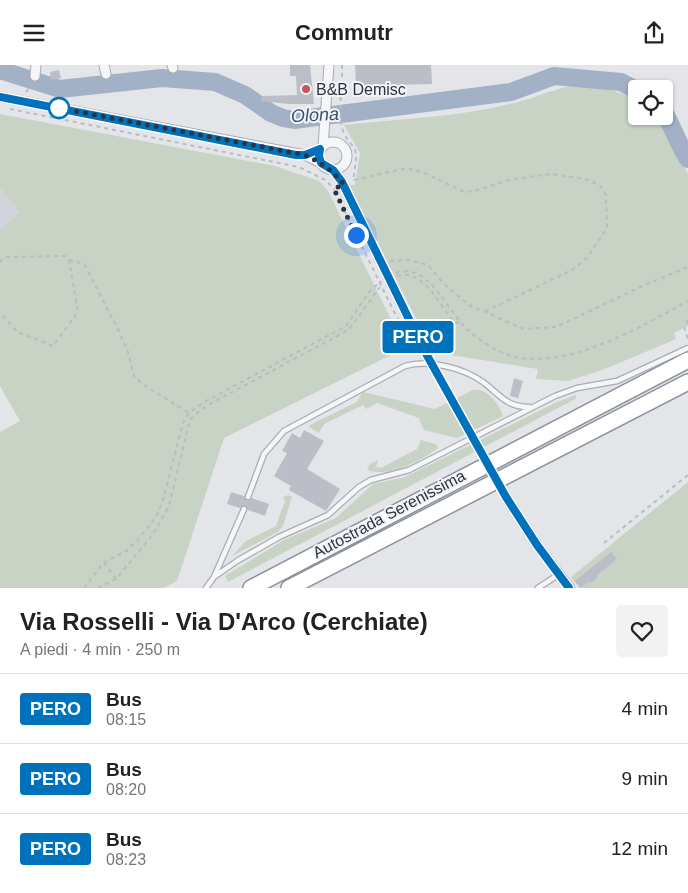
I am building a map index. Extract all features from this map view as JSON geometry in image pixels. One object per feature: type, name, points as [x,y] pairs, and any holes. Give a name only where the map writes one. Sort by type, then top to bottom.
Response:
[{"type":"highway","name":"Autostrada Serenissima","points":[[251,588],[354,532],[688,360]]},
{"type":"highway","name":"Autostrada Serenissima","points":[[289,588],[688,382]]},
{"type":"street","points":[[35,76],[36,65]]},
{"type":"street","points":[[321,163],[319,156],[326,125],[325,103],[329,65]]},
{"type":"street","points":[[0,97],[305,155],[333,170],[343,183],[424,350]]},
{"type":"street","points":[[326,125],[335,142],[346,150],[346,159],[342,166],[343,183]]},
{"type":"street","points":[[305,155],[335,142]]},
{"type":"street","points":[[333,170],[342,166]]},
{"type":"street","points":[[506,497],[558,575],[570,588]]},
{"type":"lane","points":[[214,577],[237,561],[279,537],[328,515],[370,479],[409,470],[530,407],[577,388],[617,381],[688,348]]},
{"type":"lane","points":[[248,497],[264,453],[284,431],[405,366],[421,363],[443,366],[478,379],[511,405],[530,407]]},
{"type":"lane","points":[[206,588],[214,577],[244,509]]},
{"type":"lane","points":[[538,588],[558,575]]},
{"type":"path","points":[[342,65],[340,104],[342,129],[355,150],[356,161],[352,171],[354,180]]},
{"type":"path","points":[[26,93],[32,87]]},
{"type":"path","points":[[9,109],[299,167],[327,181],[338,197]]},
{"type":"path","points":[[334,189],[343,183],[406,168],[427,174],[464,192],[474,191],[513,179],[552,174],[583,178],[600,187],[606,195],[607,228],[587,258],[572,270],[486,311]]},
{"type":"path","points":[[342,206],[407,338],[412,343]]},
{"type":"path","points":[[0,262],[5,257],[65,256],[69,260],[84,264],[117,327],[134,376],[144,385],[189,413]]},
{"type":"path","points":[[0,312],[17,333],[53,346],[78,312],[69,260]]},
{"type":"path","points":[[380,261],[409,260],[428,265],[444,283],[469,305],[524,329],[556,327],[648,283],[688,267]]},
{"type":"path","points":[[393,274],[408,270],[420,274],[468,330],[491,347],[519,358],[562,358],[622,334],[688,301]]},
{"type":"path","points":[[395,277],[404,275],[420,279],[452,320],[456,323],[460,321]]},
{"type":"path","points":[[84,588],[104,563],[132,546],[156,517],[163,500],[183,423],[189,413],[204,402],[346,326],[383,279]]},
{"type":"path","points":[[98,588],[116,579],[153,534],[169,506],[190,419],[206,406],[343,333],[350,328],[385,282]]},
{"type":"path","points":[[688,320],[684,327],[688,339]]},
{"type":"path","points":[[604,543],[688,475]]},
{"type":"path","points":[[104,563],[116,579]]},
{"type":"shaded area","points":[[576,85],[609,89],[628,96],[628,125],[661,125],[688,174],[688,326],[674,333],[676,339],[605,369],[568,381],[536,379],[538,369],[433,352],[349,185],[355,185],[360,153],[344,125],[475,111],[518,102]]},
{"type":"shaded area","points":[[0,114],[275,166],[319,181],[328,191],[408,354],[391,355],[224,438],[177,581],[164,588],[0,588],[0,432],[20,421],[0,386],[0,230],[20,212],[0,188]]},
{"type":"shaded area","points":[[0,188],[21,212],[0,230]]},
{"type":"shaded area","points":[[473,390],[483,391],[492,397],[499,406],[503,416],[457,438],[424,430],[419,418],[377,403],[366,409],[363,405],[324,424],[319,433],[309,427],[357,402],[363,392],[435,409]]},
{"type":"shaded area","points":[[575,395],[577,398],[228,582],[225,576],[284,540],[336,518],[373,484],[405,477]]},
{"type":"shaded area","points":[[421,440],[436,444],[438,448],[414,463],[395,470],[376,472],[367,470],[370,464],[378,460],[376,467],[381,468],[417,449]]},
{"type":"shaded area","points":[[688,482],[688,588],[579,588],[571,577]]},
{"type":"shaded area","points":[[288,495],[292,497],[283,526],[278,532],[232,556],[246,541],[276,526],[285,501],[283,497]]},
{"type":"building","points":[[290,65],[310,65],[314,104],[261,101],[262,96],[297,95],[296,76],[290,76]]},
{"type":"building","points":[[355,65],[431,65],[432,84],[356,86]]},
{"type":"building","points":[[59,70],[61,78],[51,80],[50,72]]},
{"type":"building","points":[[514,378],[523,381],[518,398],[510,396]]},
{"type":"building","points":[[304,430],[324,441],[307,469],[340,489],[326,511],[289,490],[291,486],[274,476],[287,453],[282,451],[292,433],[300,438]]},
{"type":"building","points":[[231,492],[244,496],[247,501],[252,498],[269,504],[265,516],[248,510],[245,505],[240,508],[227,504]]},
{"type":"building","points":[[611,552],[617,559],[596,576],[597,578],[591,583],[590,581],[581,588],[575,581]]},
{"type":"waterway","name":"Olona","points":[[0,70],[60,89],[162,78],[215,82],[245,95],[271,113],[294,120],[511,92],[554,76],[621,82],[628,86]]},
{"type":"waterway","name":"Olona","points":[[670,125],[688,159]]},
{"type":"tunnel","points":[[424,350],[506,497]]},
{"type":"bus line","name":"PERO","points":[[0,97],[296,155],[310,154],[320,149],[319,160],[323,166],[333,170],[342,182],[424,350],[506,497],[537,545],[569,588]]},
{"type":"place","name":"B&B Demisc","points":[[306,89]]},
{"type":"route","points":[[59,108],[296,155],[305,155],[333,170],[344,184],[334,189],[356,235]]}]
